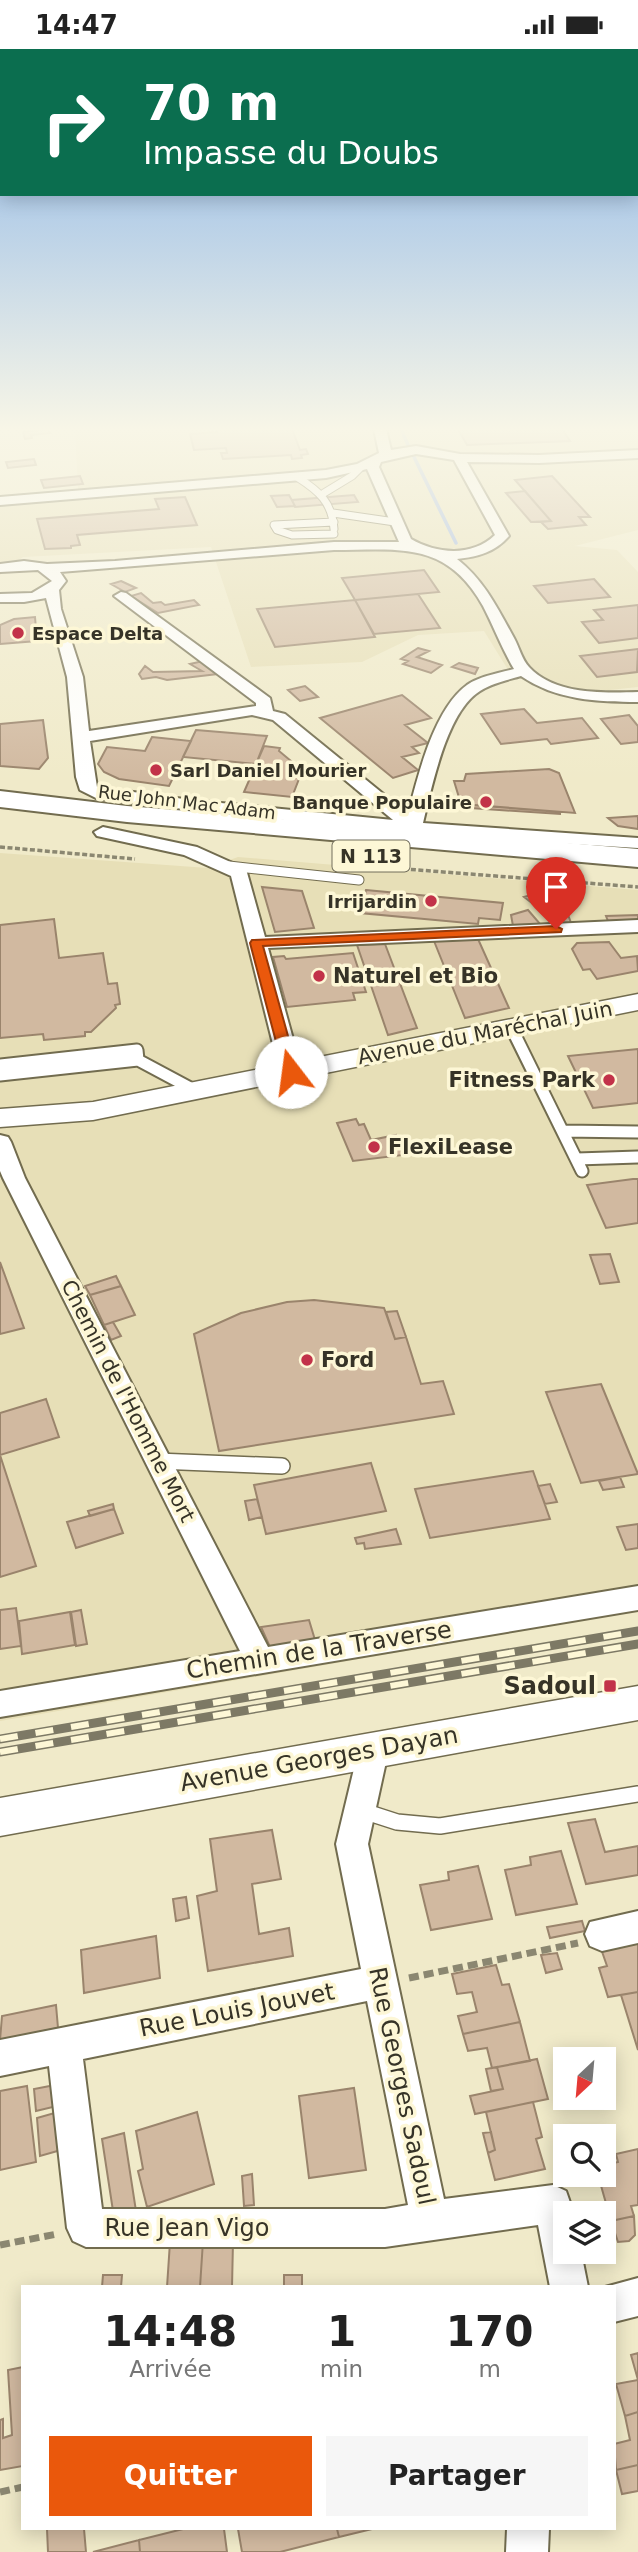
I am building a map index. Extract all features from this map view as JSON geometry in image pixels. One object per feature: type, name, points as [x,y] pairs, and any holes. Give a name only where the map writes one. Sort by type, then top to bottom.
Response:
[{"type":"main road","name":"N 113","points":[[0,799],[127,814],[638,858]]},
{"type":"main road","name":"N 113","points":[[0,822],[472,865],[638,876]]},
{"type":"street","points":[[0,568],[24,565],[44,568],[115,565],[283,546]]},
{"type":"street","points":[[412,546],[440,554],[460,565],[474,579],[523,671],[547,685],[574,693],[610,698],[638,697]]},
{"type":"street","points":[[440,554],[480,552],[495,546]]},
{"type":"street","points":[[0,559],[2,552],[24,565]]},
{"type":"street","points":[[474,579],[472,564],[480,552]]},
{"type":"street","points":[[3,600],[28,597],[84,571],[115,565]]},
{"type":"street","points":[[44,568],[57,576],[55,585]]},
{"type":"street","name":"Rue John Mac Adam","points":[[55,585],[54,608],[75,677],[85,778],[89,790],[145,801],[413,827],[587,842],[638,842]]},
{"type":"street","points":[[121,596],[264,701],[265,712]]},
{"type":"street","points":[[28,597],[54,608]]},
{"type":"street","points":[[82,737],[252,710],[265,712],[279,717],[413,827],[428,766],[458,704],[472,689],[523,671]]},
{"type":"street","points":[[103,832],[194,851],[239,873],[291,1072]]},
{"type":"street","points":[[256,943],[638,926]]},
{"type":"street","name":"Avenue du Maréchal Juin","points":[[0,1118],[93,1111],[638,1002]]},
{"type":"street","name":"Chemin de l'Homme Mort","points":[[0,1142],[14,1178],[157,1461],[200,1538],[259,1659]]},
{"type":"street","name":"Chemin de la Traverse","points":[[0,1704],[638,1598]]},
{"type":"street","name":"Avenue Georges Dayan","points":[[0,1817],[374,1748],[638,1703]]},
{"type":"street","name":"Rue Georges Sadoul","points":[[374,1748],[352,1845],[430,2220],[553,2204],[569,2285]]},
{"type":"street","points":[[602,1934],[638,1927]]},
{"type":"street","name":"Rue Louis Jouvet","points":[[0,2058],[379,1982]]},
{"type":"street","name":"Rue Jean Vigo","points":[[64,2045],[86,2228],[385,2228],[430,2220]]},
{"type":"street","points":[[616,2302],[638,2297]]},
{"type":"street","points":[[527,2552],[528,2530]]},
{"type":"lane","points":[[228,866],[359,880]]},
{"type":"lane","points":[[511,1027],[582,1171]]},
{"type":"lane","points":[[0,1065],[137,1050],[138,1060]]},
{"type":"lane","points":[[0,1075],[138,1060],[196,1091]]},
{"type":"lane","points":[[563,1131],[638,1132]]},
{"type":"lane","points":[[577,1159],[638,1157]]},
{"type":"lane","points":[[157,1461],[282,1466]]},
{"type":"lane","points":[[359,1809],[397,1822],[440,1826],[638,1794]]},
{"type":"path","points":[[379,1982],[586,1942],[602,1934]]},
{"type":"path","points":[[0,2245],[86,2228]]},
{"type":"path","points":[[0,2492],[21,2487]]},
{"type":"shaded area","points":[[0,546],[576,546],[617,550],[638,572],[638,687],[591,692],[510,673],[484,631],[418,635],[362,662],[251,667],[211,547],[23,557],[0,575]]},
{"type":"shaded area","points":[[0,853],[208,868],[238,857],[638,890],[638,1611],[0,1721]]},
{"type":"building","points":[[44,546],[73,546],[71,548],[45,549]]},
{"type":"building","points":[[424,570],[439,592],[355,600],[342,578]]},
{"type":"building","points":[[594,579],[610,597],[548,603],[534,586]]},
{"type":"building","points":[[121,581],[136,588],[125,592],[111,584]]},
{"type":"building","points":[[141,593],[153,603],[161,602],[165,605],[194,600],[199,605],[158,613],[131,596]]},
{"type":"building","points":[[418,594],[440,628],[374,634],[355,600]]},
{"type":"building","points":[[355,600],[375,637],[275,647],[257,609]]},
{"type":"building","points":[[638,605],[638,638],[599,643],[582,622],[603,620],[594,610]]},
{"type":"building","name":"Espace Delta","points":[[35,617],[37,641],[0,644],[0,625],[14,619]]},
{"type":"building","points":[[418,648],[429,651],[417,657],[442,665],[431,673],[403,664],[408,661],[401,659]]},
{"type":"building","points":[[638,649],[637,672],[597,677],[580,656]]},
{"type":"building","points":[[203,661],[218,674],[167,680],[156,677],[142,679],[139,674],[145,666],[153,672],[202,671],[190,664]]},
{"type":"building","points":[[459,663],[478,668],[475,674],[452,667]]},
{"type":"building","points":[[305,686],[318,697],[300,701],[288,690]]},
{"type":"building","points":[[402,695],[431,718],[405,725],[428,743],[412,747],[419,753],[402,757],[418,770],[393,778],[320,718]]},
{"type":"building","points":[[524,709],[537,723],[582,718],[598,738],[551,744],[547,739],[501,744],[481,714]]},
{"type":"building","points":[[629,715],[638,726],[638,742],[621,744],[601,719]]},
{"type":"building","points":[[43,720],[48,758],[39,769],[0,766],[0,724]]},
{"type":"building","points":[[196,730],[267,736],[256,764],[183,757]]},
{"type":"building","points":[[152,737],[191,741],[169,786],[119,779],[104,772],[98,764],[107,747],[145,751]]},
{"type":"building","points":[[264,746],[280,748],[279,751],[297,766],[304,766],[292,797],[244,792]]},
{"type":"building","points":[[549,769],[559,773],[575,813],[461,804],[454,781],[464,781],[466,774]]},
{"type":"building","points":[[471,805],[560,812],[560,814],[471,808]]},
{"type":"building","points":[[638,816],[638,829],[618,826],[608,818]]},
{"type":"building","points":[[262,887],[302,891],[314,928],[275,932]]},
{"type":"building","points":[[366,890],[503,903],[500,920],[479,918],[478,924],[360,913]]},
{"type":"building","points":[[538,893],[558,909],[566,909],[571,923],[558,923],[524,897]]},
{"type":"building","points":[[528,910],[541,925],[513,926],[511,915]]},
{"type":"building","points":[[638,915],[638,920],[608,921],[606,916]]},
{"type":"building","points":[[54,919],[59,958],[103,953],[108,984],[117,983],[120,1004],[115,1005],[116,1008],[91,1032],[85,1032],[85,1036],[44,1040],[43,1034],[0,1038],[0,925]]},
{"type":"building","points":[[478,939],[509,1008],[465,1018],[434,941]]},
{"type":"building","points":[[609,942],[621,958],[637,956],[638,971],[597,979],[590,969],[583,970],[572,949],[577,943]]},
{"type":"building","points":[[385,944],[417,1028],[388,1035],[357,945]]},
{"type":"building","name":"Naturel et Bio","points":[[353,953],[366,992],[353,993],[355,1000],[287,1007],[273,957],[284,956],[286,959]]},
{"type":"building","name":"Fitness Park","points":[[638,1049],[638,1103],[593,1108],[568,1056]]},
{"type":"building","name":"FlexiLease","points":[[356,1119],[359,1125],[364,1124],[371,1140],[396,1135],[403,1155],[353,1161],[337,1123]]},
{"type":"building","points":[[638,1179],[638,1223],[606,1228],[587,1185]]},
{"type":"building","points":[[610,1254],[619,1282],[600,1284],[590,1255]]},
{"type":"building","points":[[0,1262],[24,1328],[0,1334]]},
{"type":"building","points":[[116,1276],[121,1286],[90,1295],[85,1286]]},
{"type":"building","points":[[121,1286],[135,1315],[104,1325],[90,1295]]},
{"type":"building","name":"Ford","points":[[314,1300],[384,1308],[395,1339],[406,1337],[421,1384],[443,1381],[454,1414],[219,1451],[194,1334],[241,1313],[287,1302]]},
{"type":"building","points":[[397,1311],[406,1337],[395,1339],[386,1312]]},
{"type":"building","points":[[113,1322],[121,1336],[111,1340],[104,1325]]},
{"type":"building","points":[[601,1384],[638,1474],[581,1483],[546,1392]]},
{"type":"building","points":[[46,1399],[59,1437],[0,1455],[0,1413]]},
{"type":"building","points":[[0,1455],[36,1566],[0,1577]]},
{"type":"building","points":[[371,1463],[386,1511],[266,1534],[254,1485]]},
{"type":"building","points":[[533,1471],[550,1519],[430,1538],[415,1489]]},
{"type":"building","points":[[620,1477],[624,1487],[603,1490],[599,1481]]},
{"type":"building","points":[[550,1484],[557,1502],[545,1504],[538,1486]]},
{"type":"building","points":[[257,1499],[262,1517],[249,1520],[245,1501]]},
{"type":"building","points":[[113,1504],[114,1509],[90,1516],[88,1511]]},
{"type":"building","points":[[114,1509],[123,1533],[76,1548],[67,1522]]},
{"type":"building","points":[[638,1524],[638,1548],[626,1550],[617,1527]]},
{"type":"building","points":[[396,1529],[401,1544],[365,1549],[364,1543],[357,1544],[355,1538]]},
{"type":"building","points":[[16,1608],[21,1646],[0,1649],[0,1610]]},
{"type":"building","points":[[81,1610],[87,1644],[76,1646],[71,1612]]},
{"type":"building","points":[[70,1612],[75,1645],[22,1654],[19,1621]]},
{"type":"building","points":[[309,1620],[315,1640],[270,1647],[261,1627]]},
{"type":"building","points":[[595,1819],[605,1852],[638,1846],[638,1875],[586,1884],[568,1823]]},
{"type":"building","points":[[272,1830],[281,1879],[252,1884],[259,1934],[289,1928],[293,1956],[208,1971],[197,1896],[217,1891],[210,1839]]},
{"type":"building","points":[[561,1851],[577,1904],[516,1915],[505,1870],[531,1865],[530,1857]]},
{"type":"building","points":[[478,1866],[492,1919],[431,1930],[420,1885],[449,1880],[448,1872]]},
{"type":"building","points":[[186,1897],[189,1918],[176,1921],[173,1899]]},
{"type":"building","points":[[582,1921],[585,1931],[550,1938],[547,1927]]},
{"type":"building","points":[[638,1935],[638,1992],[608,1997],[599,1968],[607,1966],[599,1943]]},
{"type":"building","points":[[156,1936],[160,1978],[84,1993],[81,1950]]},
{"type":"building","points":[[557,1953],[562,1969],[546,1973],[541,1955]]},
{"type":"building","points":[[496,1965],[502,1985],[509,1984],[520,2022],[463,2034],[458,2016],[477,2012],[472,1992],[457,1994],[452,1974]]},
{"type":"building","points":[[638,1992],[638,2050],[621,1995]]},
{"type":"building","points":[[56,2005],[58,2028],[0,2040],[2,2016]]},
{"type":"building","points":[[520,2022],[530,2061],[492,2068],[487,2048],[468,2051],[463,2034]]},
{"type":"building","points":[[537,2059],[548,2099],[475,2114],[470,2096],[503,2089],[497,2067]]},
{"type":"building","points":[[497,2067],[503,2089],[491,2091],[486,2069]]},
{"type":"building","points":[[55,2085],[57,2106],[36,2111],[34,2089]]},
{"type":"building","points":[[27,2086],[36,2162],[0,2170],[0,2091]]},
{"type":"building","points":[[354,2088],[366,2170],[309,2178],[299,2096]]},
{"type":"building","points":[[533,2102],[542,2137],[536,2139],[545,2169],[495,2180],[488,2153],[495,2150],[486,2112]]},
{"type":"building","points":[[58,2112],[61,2150],[40,2156],[37,2118]]},
{"type":"building","points":[[197,2112],[214,2184],[147,2207],[138,2171],[143,2169],[136,2131]]},
{"type":"building","points":[[491,2132],[495,2150],[488,2153],[483,2133]]},
{"type":"building","points":[[124,2133],[136,2211],[113,2211],[102,2139]]},
{"type":"building","points":[[638,2149],[638,2205],[631,2206],[634,2216],[616,2220],[616,2201],[605,2201],[601,2187],[616,2187],[616,2154]]},
{"type":"building","points":[[252,2174],[254,2205],[244,2206],[242,2176]]},
{"type":"building","points":[[634,2216],[635,2235],[629,2241],[618,2242],[616,2220]]},
{"type":"building","points":[[203,2241],[200,2285],[167,2285],[170,2242]]},
{"type":"building","points":[[203,2241],[233,2242],[232,2285],[200,2285]]},
{"type":"building","points":[[103,2275],[122,2275],[121,2285],[102,2285]]},
{"type":"building","points":[[284,2275],[302,2275],[302,2285],[284,2285]]},
{"type":"building","points":[[638,2353],[638,2380],[631,2355]]},
{"type":"building","points":[[21,2367],[21,2466],[0,2470],[0,2420],[3,2419],[3,2438],[12,2435],[8,2370]]},
{"type":"building","points":[[638,2380],[638,2412],[625,2416],[616,2384]]},
{"type":"building","points":[[638,2412],[638,2465],[616,2470],[616,2444],[630,2440],[625,2416]]},
{"type":"building","points":[[638,2465],[638,2491],[622,2494],[616,2470]]},
{"type":"building","points":[[47,2530],[84,2530],[86,2552],[48,2552]]},
{"type":"building","points":[[179,2530],[224,2530],[227,2552],[140,2552],[139,2540]]},
{"type":"building","points":[[238,2530],[337,2530],[339,2537],[280,2552],[242,2552]]},
{"type":"building","points":[[337,2530],[368,2530],[339,2537]]},
{"type":"building","points":[[139,2540],[140,2552],[93,2552]]},
{"type":"railway","points":[[0,1739],[638,1631]]},
{"type":"railway","points":[[0,1752],[638,1644]]},
{"type":"place","name":"Espace Delta","points":[[18,633]]},
{"type":"place","name":"Sarl Daniel Mourier","points":[[156,770]]},
{"type":"place","name":"Banque Populaire","points":[[486,802]]},
{"type":"place","name":"Irrijardin","points":[[431,901]]},
{"type":"place","name":"Naturel et Bio","points":[[319,976]]},
{"type":"place","name":"Fitness Park","points":[[609,1080]]},
{"type":"place","name":"FlexiLease","points":[[374,1147]]},
{"type":"place","name":"Ford","points":[[307,1360]]},
{"type":"place","name":"Sadoul","points":[[610,1686]]},
{"type":"route","points":[[291,1072],[256,943],[556,929]]}]
